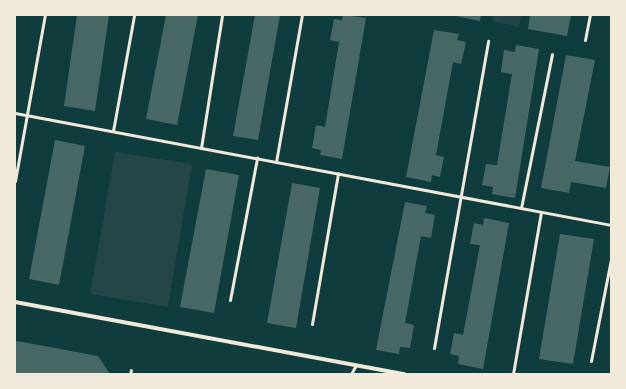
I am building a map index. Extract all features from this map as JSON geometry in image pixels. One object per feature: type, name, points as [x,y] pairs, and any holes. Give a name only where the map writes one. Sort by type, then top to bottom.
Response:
[{"type":"street","points":[[15,302],[404,374]]},
{"type":"lane","points":[[15,181],[45,15]]},
{"type":"lane","points":[[113,131],[134,15]]},
{"type":"lane","points":[[201,148],[222,15]]},
{"type":"lane","points":[[276,162],[302,15]]},
{"type":"lane","points":[[586,40],[590,15]]},
{"type":"lane","points":[[434,348],[488,41]]},
{"type":"lane","points":[[522,208],[552,54]]},
{"type":"lane","points":[[15,113],[611,225]]},
{"type":"lane","points":[[230,300],[257,158]]},
{"type":"lane","points":[[312,324],[338,174]]},
{"type":"lane","points":[[513,374],[541,212]]},
{"type":"lane","points":[[591,361],[611,259]]},
{"type":"lane","points":[[351,374],[356,365]]},
{"type":"shaded area","points":[[493,15],[521,15],[519,27],[492,21]]},
{"type":"shaded area","points":[[115,152],[192,164],[168,307],[90,294]]},
{"type":"building","points":[[77,15],[109,15],[95,111],[64,106]]},
{"type":"building","points":[[166,15],[198,15],[177,125],[146,119]]},
{"type":"building","points":[[255,15],[280,15],[258,140],[233,136]]},
{"type":"building","points":[[343,15],[366,18],[342,159],[320,155],[321,150],[312,148],[316,125],[325,127],[339,42],[330,40],[334,19],[342,20]]},
{"type":"building","points":[[451,15],[481,15],[480,21]]},
{"type":"building","points":[[530,15],[571,15],[567,36],[528,29]]},
{"type":"building","points":[[434,30],[459,34],[457,40],[466,42],[461,64],[453,62],[436,155],[444,157],[440,177],[432,175],[431,182],[406,177]]},
{"type":"building","points":[[516,45],[539,49],[515,198],[492,194],[493,187],[482,185],[486,164],[497,165],[512,74],[501,72],[504,50],[515,52]]},
{"type":"building","points":[[566,55],[595,60],[575,161],[610,167],[606,188],[571,182],[569,193],[541,188]]},
{"type":"building","points":[[55,140],[85,146],[59,285],[29,279]]},
{"type":"building","points":[[206,169],[239,175],[214,313],[180,307]]},
{"type":"building","points":[[292,183],[320,188],[296,328],[267,323]]},
{"type":"building","points":[[405,202],[427,206],[425,213],[435,215],[431,238],[421,236],[405,323],[414,325],[410,348],[400,347],[399,354],[376,350]]},
{"type":"building","points":[[484,218],[509,223],[483,369],[458,364],[459,356],[450,354],[454,333],[463,335],[480,245],[470,244],[474,223],[483,225]]},
{"type":"building","points":[[560,234],[594,239],[573,364],[539,359]]},
{"type":"building","points":[[17,341],[98,356],[110,374],[15,374],[15,342]]}]
